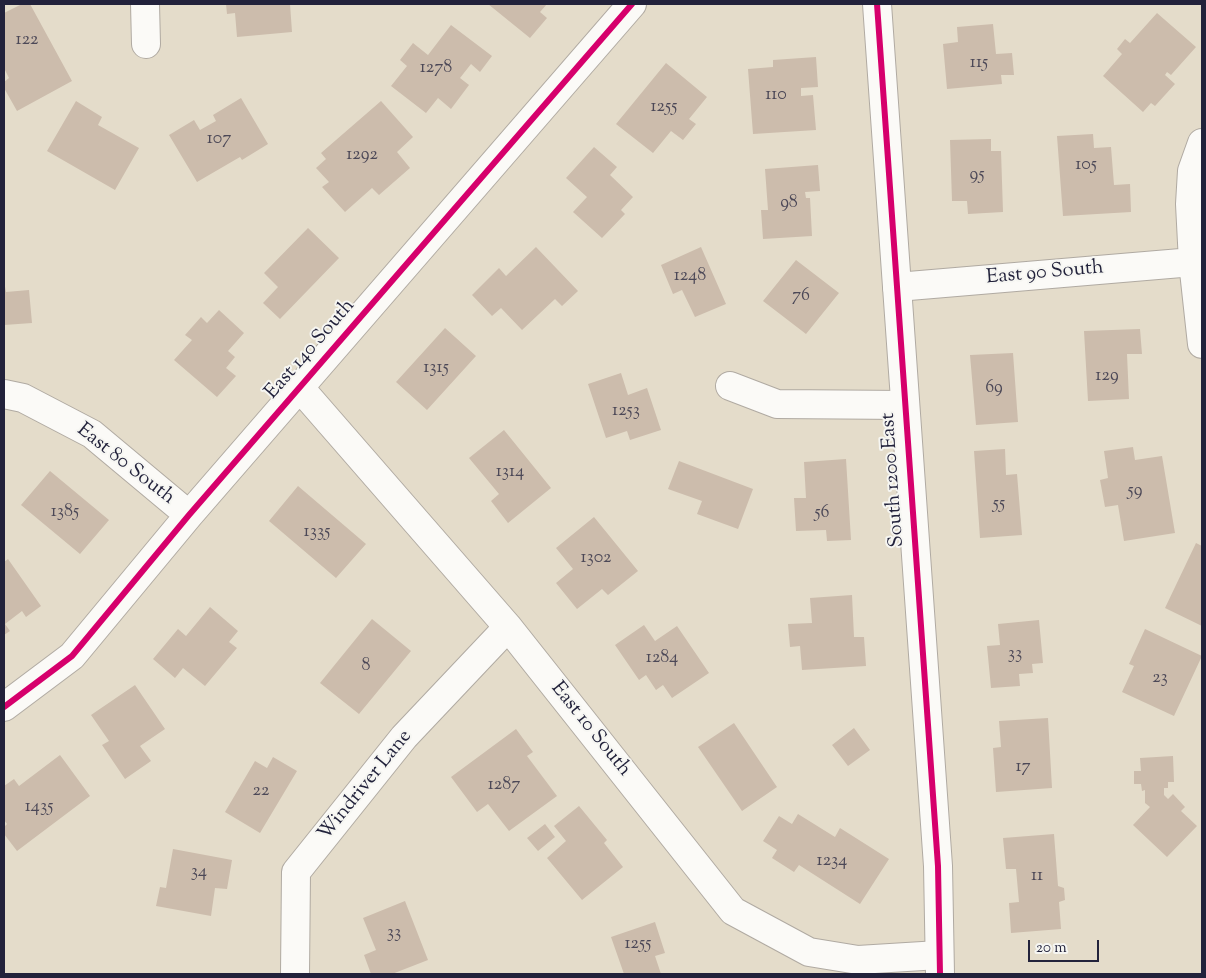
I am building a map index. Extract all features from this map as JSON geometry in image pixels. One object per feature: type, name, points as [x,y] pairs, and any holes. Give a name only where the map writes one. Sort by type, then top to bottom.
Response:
[{"type":"street","points":[[145,4],[146,44]]},
{"type":"street","name":"East 140 South","points":[[4,706],[72,656],[189,515],[632,4]]},
{"type":"street","name":"South 1200 East","points":[[877,4],[938,866],[940,965]]},
{"type":"street","points":[[1202,144],[1192,171],[1190,204],[1193,262],[1202,344]]},
{"type":"street","name":"East 90 South","points":[[897,287],[1193,262]]},
{"type":"street","points":[[730,386],[777,404],[906,405]]},
{"type":"street","name":"East 10 South","points":[[300,388],[508,627],[733,911],[809,952],[858,960],[940,965]]},
{"type":"street","name":"East 80 South","points":[[4,394],[23,398],[92,434],[189,515]]},
{"type":"street","name":"Windriver Lane","points":[[295,974],[296,872],[404,737],[508,627]]},
{"type":"building","points":[[22,4],[30,4],[72,81],[17,111],[4,88],[4,82],[9,78],[4,68],[4,13]]},
{"type":"building","points":[[226,4],[290,4],[292,32],[237,37],[235,13],[227,14]]},
{"type":"building","points":[[488,4],[547,4],[540,12],[547,18],[530,38]]},
{"type":"building","points":[[1157,13],[1196,47],[1171,75],[1167,72],[1165,75],[1175,84],[1155,106],[1151,103],[1143,112],[1103,76],[1122,54],[1117,49],[1125,39],[1130,43]]},
{"type":"building","points":[[993,24],[996,54],[1012,53],[1014,75],[1001,75],[1002,84],[947,89],[943,44],[958,42],[957,27]]},
{"type":"building","points":[[451,25],[492,56],[480,72],[471,64],[460,78],[469,85],[451,109],[438,98],[426,113],[391,86],[407,66],[400,60],[413,43],[428,55]]},
{"type":"building","points":[[816,57],[818,87],[801,88],[801,96],[813,95],[816,130],[753,134],[748,69],[773,67],[773,60]]},
{"type":"building","points":[[666,63],[707,97],[689,119],[696,124],[683,140],[671,131],[653,153],[616,124]]},
{"type":"building","points":[[241,98],[268,144],[242,160],[240,157],[197,182],[169,135],[194,120],[200,130],[216,121],[213,115]]},
{"type":"building","points":[[76,101],[102,117],[98,125],[139,148],[115,190],[47,151]]},
{"type":"building","points":[[381,101],[413,137],[397,152],[410,168],[379,195],[372,188],[345,212],[322,187],[329,182],[316,168],[326,159],[321,153]]},
{"type":"building","points":[[1093,134],[1094,148],[1111,147],[1114,185],[1130,184],[1131,212],[1063,216],[1057,136]]},
{"type":"building","points":[[991,139],[991,151],[1001,151],[1003,212],[968,214],[967,201],[952,201],[950,140]]},
{"type":"building","points":[[594,147],[617,167],[610,175],[633,197],[621,210],[625,214],[602,238],[573,212],[587,197],[566,178]]},
{"type":"building","points":[[818,165],[820,191],[805,192],[806,198],[810,198],[812,236],[763,239],[761,210],[768,210],[765,169]]},
{"type":"building","points":[[308,228],[339,258],[280,319],[263,303],[278,287],[264,273]]},
{"type":"building","points":[[536,247],[578,291],[562,306],[555,299],[522,330],[501,308],[492,316],[472,295],[499,268],[506,276]]},
{"type":"building","points":[[701,247],[726,304],[695,317],[682,290],[673,294],[661,265]]},
{"type":"building","points":[[796,260],[839,293],[806,334],[763,301]]},
{"type":"building","points":[[4,281],[6,292],[29,290],[32,323],[4,325]]},
{"type":"building","points":[[219,310],[244,333],[228,351],[235,357],[226,368],[236,376],[217,397],[174,360],[192,340],[185,335],[201,317],[207,323]]},
{"type":"building","points":[[445,328],[476,356],[427,410],[396,382]]},
{"type":"building","points":[[1140,329],[1142,354],[1127,354],[1129,399],[1088,401],[1084,331]]},
{"type":"building","points":[[1013,353],[1018,422],[976,425],[970,355]]},
{"type":"building","points":[[621,373],[628,395],[647,388],[661,430],[630,440],[627,431],[606,438],[588,384]]},
{"type":"building","points":[[504,430],[551,488],[508,523],[491,501],[499,494],[469,458]]},
{"type":"building","points":[[1133,447],[1135,460],[1162,456],[1175,533],[1124,541],[1118,505],[1105,507],[1100,480],[1108,478],[1104,451]]},
{"type":"building","points":[[1005,449],[1006,475],[1017,474],[1022,535],[980,538],[974,451]]},
{"type":"building","points":[[846,459],[851,540],[827,541],[826,530],[796,531],[794,498],[806,498],[804,462]]},
{"type":"building","points":[[679,461],[753,489],[738,529],[697,514],[702,501],[668,489]]},
{"type":"building","points":[[50,471],[109,520],[80,554],[21,505]]},
{"type":"building","points":[[298,486],[366,544],[336,578],[269,521]]},
{"type":"building","points":[[594,517],[638,571],[608,595],[602,589],[577,609],[556,583],[573,569],[556,548]]},
{"type":"building","points":[[1196,543],[1202,546],[1202,626],[1165,608]]},
{"type":"building","points":[[8,559],[41,606],[26,617],[22,611],[5,624],[10,631],[4,635],[4,562]]},
{"type":"building","points":[[852,595],[854,637],[864,637],[866,666],[802,670],[800,646],[790,647],[788,624],[812,623],[810,598]]},
{"type":"building","points":[[210,607],[238,631],[229,642],[237,648],[205,686],[183,668],[175,678],[153,659],[178,629],[186,636]]},
{"type":"building","points":[[372,619],[411,651],[359,714],[320,683]]},
{"type":"building","points":[[1039,620],[1043,663],[1032,664],[1033,673],[1019,674],[1020,686],[991,688],[987,646],[1000,645],[998,624]]},
{"type":"building","points":[[644,625],[655,641],[677,626],[709,673],[672,698],[663,685],[656,690],[646,675],[639,680],[615,645]]},
{"type":"building","points":[[1145,629],[1202,656],[1174,716],[1122,692],[1134,666],[1129,664]]},
{"type":"building","points":[[135,685],[165,729],[140,746],[151,761],[125,779],[102,745],[109,741],[91,715]]},
{"type":"building","points":[[1048,718],[1052,788],[996,792],[993,748],[1001,747],[999,721]]},
{"type":"building","points":[[734,723],[777,787],[742,811],[698,747]]},
{"type":"building","points":[[854,728],[870,750],[848,766],[832,745]]},
{"type":"building","points":[[516,729],[533,752],[527,756],[557,796],[509,831],[488,804],[477,812],[451,777]]},
{"type":"building","points":[[60,755],[90,796],[17,851],[4,834],[4,827],[7,824],[4,820],[4,786],[14,779],[19,786]]},
{"type":"building","points":[[1173,756],[1174,782],[1168,782],[1168,788],[1164,788],[1164,795],[1168,799],[1173,794],[1185,807],[1181,811],[1197,826],[1167,857],[1133,825],[1150,807],[1145,803],[1145,790],[1142,791],[1141,784],[1134,784],[1134,771],[1141,771],[1140,758]]},
{"type":"building","points":[[273,757],[297,771],[260,833],[225,812],[255,761],[267,768]]},
{"type":"building","points":[[579,806],[607,840],[604,843],[623,867],[582,900],[547,858],[566,841],[554,826]]},
{"type":"building","points":[[798,814],[835,837],[840,828],[889,859],[860,904],[799,865],[794,872],[772,858],[777,850],[763,841],[779,816],[792,824]]},
{"type":"building","points":[[545,824],[555,837],[538,851],[527,838]]},
{"type":"building","points":[[1054,834],[1058,886],[1064,888],[1065,900],[1059,902],[1061,929],[1011,933],[1009,903],[1019,902],[1016,869],[1006,869],[1003,838]]},
{"type":"building","points":[[173,849],[232,860],[227,889],[215,888],[211,916],[156,906],[160,887],[166,888]]},
{"type":"building","points":[[405,901],[428,960],[392,974],[371,974],[364,955],[376,950],[363,918]]},
{"type":"building","points":[[655,922],[665,953],[655,956],[661,974],[624,974],[611,937]]},
{"type":"cycle path","points":[[4,707],[72,656],[189,515],[632,4]]},
{"type":"cycle path","points":[[877,4],[938,866],[940,974]]}]
